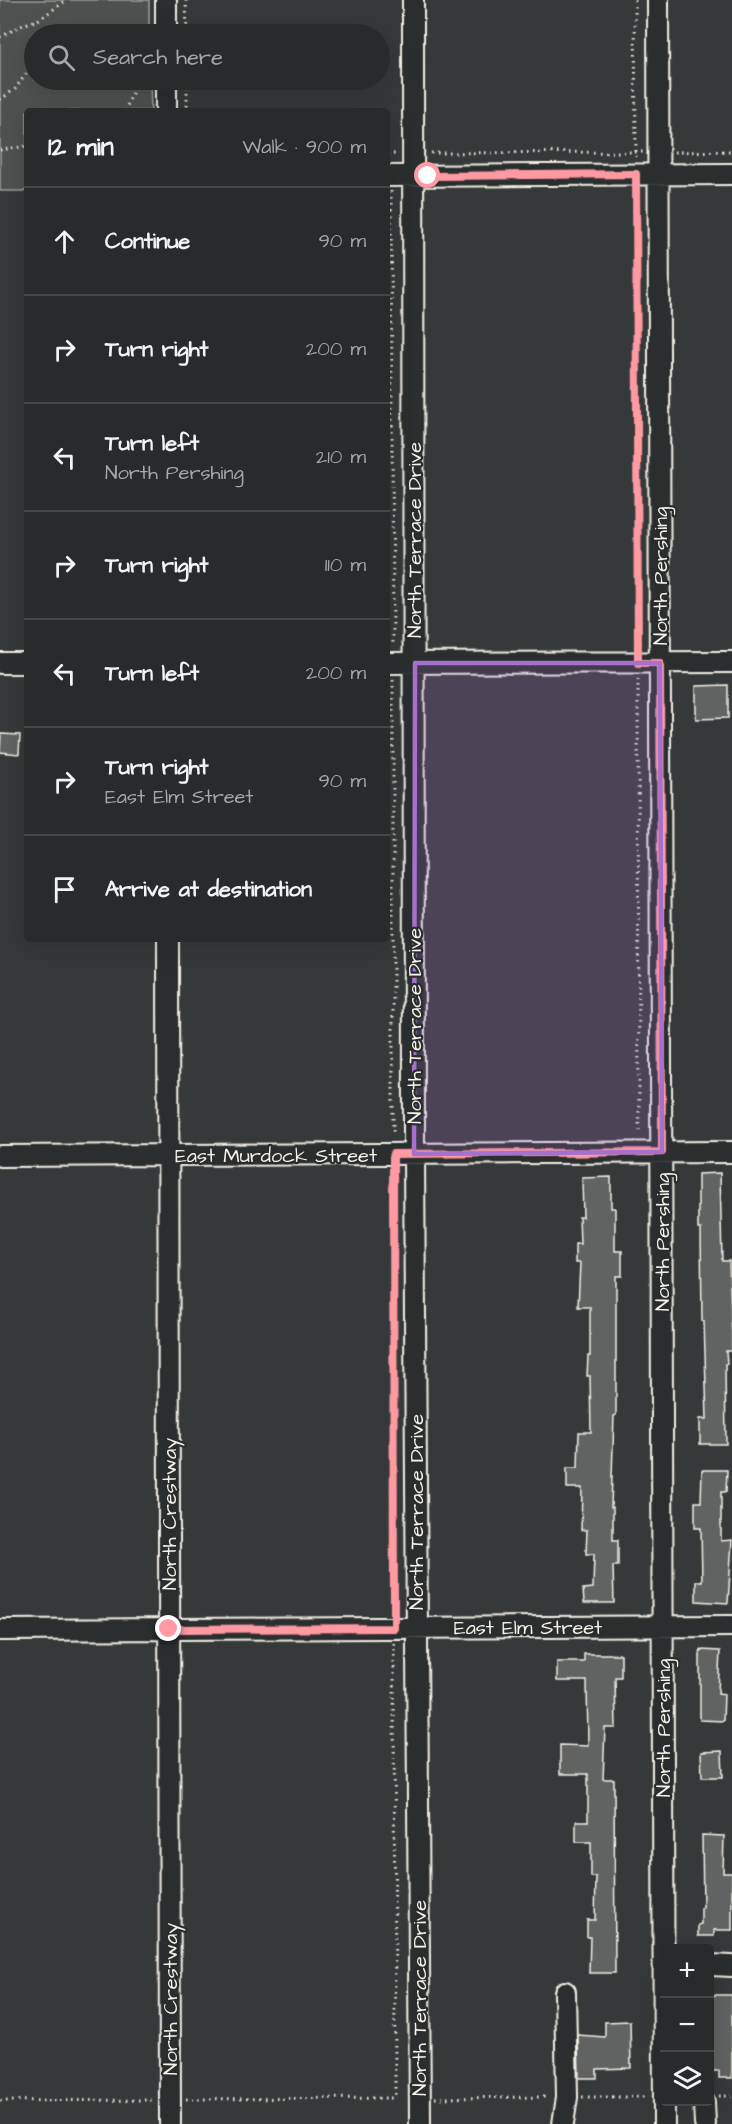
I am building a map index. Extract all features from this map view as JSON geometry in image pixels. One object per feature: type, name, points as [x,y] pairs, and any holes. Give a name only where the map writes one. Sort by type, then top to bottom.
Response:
[{"type":"street","points":[[166,0],[166,24]]},
{"type":"street","name":"North Terrace Drive","points":[[413,0],[414,1154],[420,2124]]},
{"type":"street","name":"North Pershing","points":[[658,0],[664,1944]]},
{"type":"street","points":[[166,90],[166,108]]},
{"type":"street","points":[[390,176],[732,174]]},
{"type":"street","points":[[390,663],[732,662]]},
{"type":"street","points":[[0,663],[24,663]]},
{"type":"street","name":"North Crestway","points":[[168,942],[170,2124]]},
{"type":"street","name":"East Murdock Street","points":[[0,1156],[732,1152]]},
{"type":"street","name":"East Elm Street","points":[[0,1630],[732,1626]]},
{"type":"street","points":[[714,1965],[732,1966]]},
{"type":"street","points":[[563,2124],[567,2097],[565,1992]]},
{"type":"street","name":"North Pershing","points":[[664,2106],[664,2124]]},
{"type":"street","points":[[704,2106],[705,2124]]},
{"type":"path","points":[[28,24],[68,0]]},
{"type":"path","points":[[186,0],[187,24]]},
{"type":"path","points":[[635,0],[639,1137]]},
{"type":"path","points":[[0,38],[24,26]]},
{"type":"path","points":[[0,100],[15,89],[24,77]]},
{"type":"path","points":[[126,108],[133,90]]},
{"type":"path","points":[[187,90],[187,108]]},
{"type":"path","points":[[0,150],[24,146]]},
{"type":"path","points":[[390,154],[732,151]]},
{"type":"path","points":[[390,663],[395,2098]]},
{"type":"path","points":[[0,2101],[660,2097]]},
{"type":"highlighted area","points":[[415,663],[660,663],[662,1152],[414,1154]]},
{"type":"shaded area","points":[[0,0],[149,0],[149,24],[24,24],[24,90],[150,90],[151,108],[24,108],[24,191],[0,191]]},
{"type":"building","points":[[728,685],[728,718],[696,719],[696,686]]},
{"type":"building","points":[[1,734],[20,735],[19,754],[0,752]]},
{"type":"building","points":[[720,1173],[722,1261],[729,1261],[732,1338],[732,1351],[726,1351],[727,1364],[725,1364],[726,1444],[700,1444],[700,1419],[707,1419],[704,1321],[702,1321],[701,1229],[698,1229],[698,1174]]},
{"type":"building","points":[[611,1177],[611,1208],[615,1208],[615,1251],[622,1251],[622,1276],[616,1276],[616,1415],[614,1416],[611,1507],[613,1507],[613,1540],[618,1540],[618,1566],[613,1566],[614,1603],[584,1603],[583,1589],[593,1588],[594,1554],[586,1554],[587,1530],[581,1530],[582,1488],[567,1488],[567,1468],[578,1468],[579,1432],[591,1432],[590,1376],[587,1376],[588,1356],[590,1356],[590,1307],[578,1307],[580,1263],[575,1263],[575,1244],[580,1244],[579,1217],[583,1217],[582,1178]]},
{"type":"building","points":[[702,1470],[727,1470],[726,1492],[721,1492],[721,1541],[732,1540],[728,1603],[696,1601],[696,1581],[702,1581],[701,1528],[695,1528],[695,1502],[701,1502]]},
{"type":"building","points":[[700,1650],[720,1651],[718,1693],[724,1694],[723,1721],[700,1720]]},
{"type":"building","points":[[584,1654],[621,1654],[621,1677],[615,1677],[616,1728],[605,1728],[603,1779],[614,1779],[615,1973],[589,1973],[590,1937],[587,1937],[587,1920],[595,1920],[596,1877],[591,1877],[591,1842],[576,1842],[576,1821],[588,1821],[588,1774],[560,1774],[560,1745],[588,1746],[587,1681],[557,1681],[557,1662],[584,1662]]},
{"type":"building","points":[[722,1751],[723,1777],[702,1777],[701,1752]]},
{"type":"building","points":[[702,1835],[724,1836],[723,1873],[732,1873],[732,1930],[714,1930],[714,1936],[698,1936],[698,1925],[701,1924],[701,1908],[703,1907]]},
{"type":"building","points":[[714,1995],[732,1995],[732,2078],[719,2078],[719,2071],[714,2071]]},
{"type":"building","points":[[630,2021],[631,2068],[597,2069],[597,2078],[579,2078],[578,2035],[605,2037],[605,2022]]},
{"type":"route","points":[[169,1629],[394,1628],[393,1154],[662,1152],[660,663],[638,663],[636,174],[428,176]]}]
